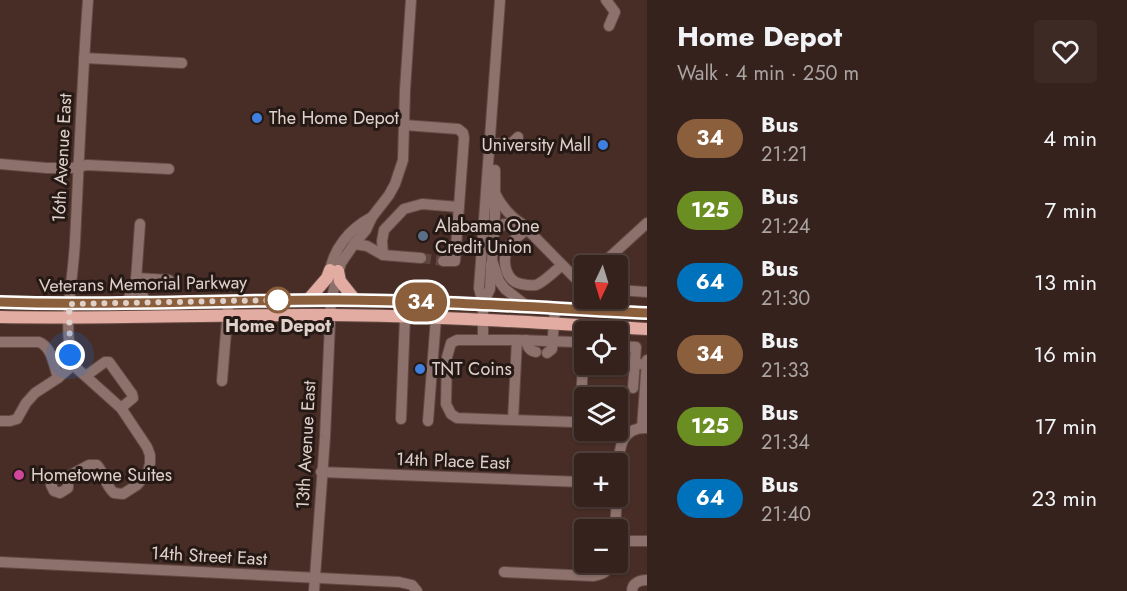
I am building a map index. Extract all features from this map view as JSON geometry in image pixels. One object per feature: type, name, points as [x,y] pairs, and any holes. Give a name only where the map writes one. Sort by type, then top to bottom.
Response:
[{"type":"main road","points":[[308,300],[334,271],[355,300]]},
{"type":"main road","name":"Veterans Memorial Parkway","points":[[0,302],[69,304],[355,300],[647,313]]},
{"type":"main road","name":"Veterans Memorial Parkway","points":[[0,317],[330,315],[574,326]]},
{"type":"main road","name":"Veterans Memorial Parkway","points":[[628,329],[647,329]]},
{"type":"street","name":"16th Avenue East","points":[[73,365],[69,345],[69,304],[75,244],[88,0]]},
{"type":"street","name":"13th Avenue East","points":[[334,271],[366,230],[372,217],[389,195],[401,170],[411,0]]},
{"type":"street","points":[[483,304],[490,289],[494,232],[490,214],[490,144],[500,0]]},
{"type":"street","points":[[606,0],[615,12],[609,26]]},
{"type":"street","points":[[84,58],[182,63]]},
{"type":"street","points":[[404,125],[458,129],[463,133],[455,261],[443,261]]},
{"type":"street","points":[[490,144],[512,143],[518,137]]},
{"type":"street","points":[[483,339],[483,304],[479,288],[495,193],[494,162],[490,144]]},
{"type":"street","points":[[0,164],[47,168],[87,165],[169,169]]},
{"type":"street","points":[[495,193],[498,201],[512,217],[574,275]]},
{"type":"street","points":[[383,255],[384,230],[404,209],[422,204],[459,207]]},
{"type":"street","points":[[490,214],[512,217]]},
{"type":"street","name":"13th Avenue East","points":[[314,591],[325,436],[331,300],[335,288],[335,253],[357,225],[372,217]]},
{"type":"street","points":[[612,255],[647,223]]},
{"type":"street","points":[[126,303],[136,279],[140,224]]},
{"type":"street","points":[[494,232],[504,224],[525,227]]},
{"type":"street","points":[[525,227],[507,250],[505,267],[508,276],[516,283],[536,285],[562,265]]},
{"type":"street","points":[[354,244],[367,246],[383,255],[421,258]]},
{"type":"street","points":[[492,260],[499,282],[528,307]]},
{"type":"street","points":[[136,279],[169,280]]},
{"type":"street","points":[[136,279],[138,288],[147,303]]},
{"type":"street","points":[[628,291],[647,292]]},
{"type":"street","points":[[222,381],[229,301]]},
{"type":"street","points":[[555,308],[554,324],[558,342]]},
{"type":"street","points":[[401,419],[405,317]]},
{"type":"street","points":[[428,421],[436,318]]},
{"type":"street","points":[[522,340],[532,351],[542,353],[552,349],[570,325]]},
{"type":"street","points":[[457,340],[522,340],[575,342],[584,348],[580,417],[573,422],[457,418],[451,414],[446,404],[447,357],[451,343],[457,340]]},
{"type":"street","points":[[513,420],[522,340]]},
{"type":"street","points":[[0,342],[45,344],[49,349],[58,378]]},
{"type":"street","points":[[631,361],[647,360]]},
{"type":"street","points":[[620,453],[621,442],[627,434],[633,429],[644,428],[642,388],[631,361]]},
{"type":"street","points":[[631,361],[642,388]]},
{"type":"street","points":[[87,375],[105,362],[109,362],[132,394],[133,398],[121,408]]},
{"type":"street","points":[[0,421],[17,419],[35,393],[73,365],[87,375],[121,408],[147,447],[150,463],[148,472],[143,478],[123,494],[114,493],[108,487],[97,465],[89,465],[67,477]]},
{"type":"street","name":"14th Place East","points":[[321,472],[574,482]]},
{"type":"street","points":[[628,541],[647,541]]},
{"type":"street","name":"14th Street East","points":[[0,562],[399,582],[416,589]]},
{"type":"street","points":[[504,572],[593,576],[605,573]]},
{"type":"street","points":[[632,591],[635,583],[647,580]]},
{"type":"tunnel","points":[[421,258],[443,261]]},
{"type":"bus line","name":"34","points":[[0,302],[113,304],[369,300],[647,313]]},
{"type":"place","name":"The Home Depot","points":[[257,118]]},
{"type":"place","name":"University Mall","points":[[603,145]]},
{"type":"place","name":"Alabama One Credit Union","points":[[423,236]]},
{"type":"place","name":"Home Depot","points":[[278,300]]},
{"type":"place","name":"TNT Coins","points":[[420,369]]},
{"type":"place","name":"Hometowne Suites","points":[[19,475]]},
{"type":"route","points":[[70,355],[69,304],[278,300]]}]
